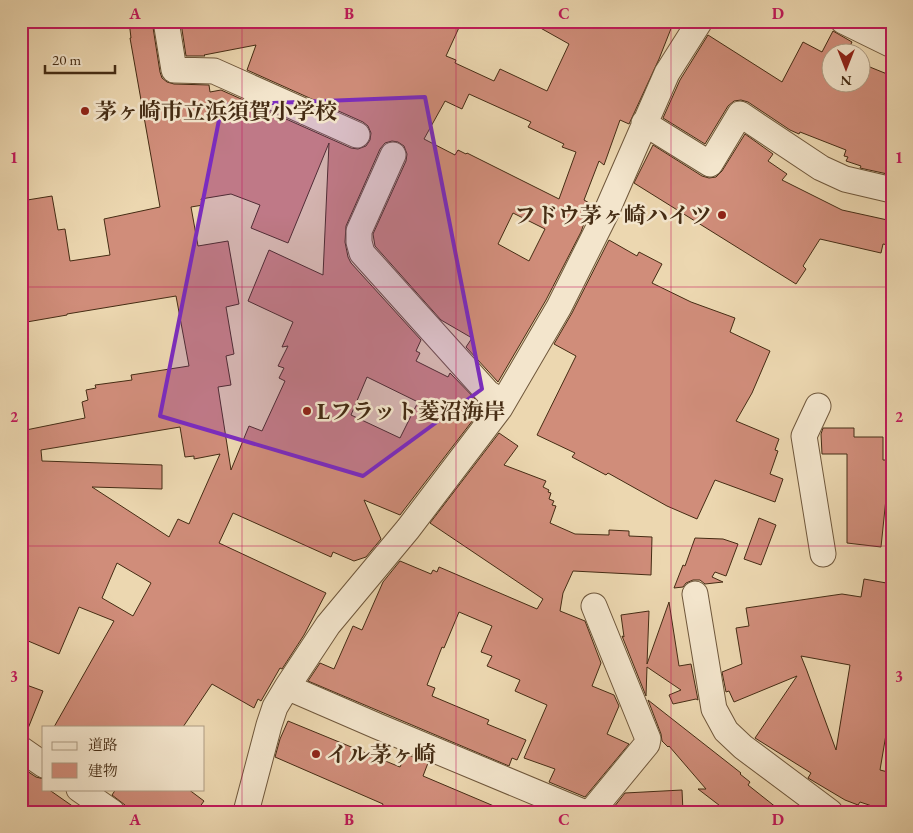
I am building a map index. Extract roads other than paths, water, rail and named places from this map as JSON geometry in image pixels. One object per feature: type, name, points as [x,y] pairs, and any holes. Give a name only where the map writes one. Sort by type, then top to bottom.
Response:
[{"type":"street","points":[[166,21],[174,70],[214,71],[357,135]]},
{"type":"street","points":[[246,812],[275,707],[328,625],[408,529],[503,402],[563,299],[604,216],[667,72],[700,21]]},
{"type":"street","points":[[843,21],[892,45]]},
{"type":"street","points":[[644,123],[710,164],[740,114],[821,168],[845,179],[892,190]]},
{"type":"street","points":[[393,155],[359,231],[362,253],[488,393],[503,402]]},
{"type":"street","points":[[818,406],[804,436],[823,554]]},
{"type":"street","points":[[695,594],[714,709],[726,731],[743,747],[830,812]]},
{"type":"street","points":[[591,812],[647,744],[648,739],[594,606]]},
{"type":"street","points":[[287,687],[584,812]]},
{"type":"street","points":[[21,750],[42,764]]},
{"type":"street","points":[[80,790],[112,812]]},
{"type":"place","name":"茅ヶ崎市立浜須賀小学校","points":[[85,111]]},
{"type":"place","name":"フドウ茅ヶ崎ハイツ","points":[[722,215]]},
{"type":"place","name":"Lフラット菱沼海岸","points":[[307,411]]},
{"type":"place","name":"イル茅ヶ崎","points":[[316,754]]}]
